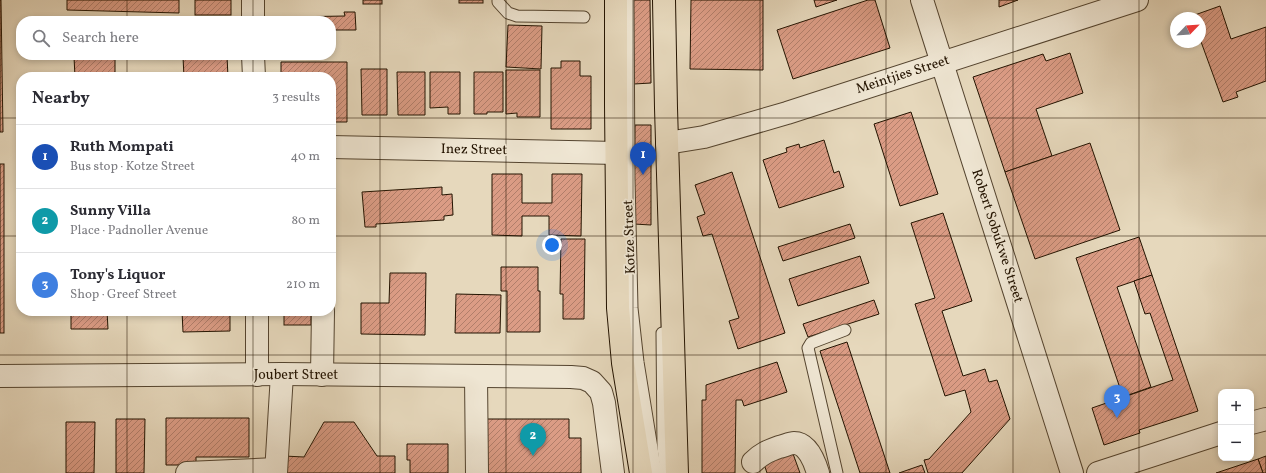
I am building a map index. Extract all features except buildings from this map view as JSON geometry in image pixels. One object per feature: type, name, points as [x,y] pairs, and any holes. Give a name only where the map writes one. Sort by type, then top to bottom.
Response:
[{"type":"main road","name":"Kotze Street","points":[[616,0],[618,308],[623,363],[641,473]]},
{"type":"main road","points":[[664,0],[677,473]]},
{"type":"street","points":[[253,0],[253,16]]},
{"type":"street","name":"Robert Sobukwe Street","points":[[922,0],[1072,473]]},
{"type":"street","name":"Meintjies Street","points":[[667,143],[704,137],[787,113],[1137,0]]},
{"type":"street","points":[[253,60],[254,72]]},
{"type":"street","name":"Inez Street","points":[[336,147],[617,153]]},
{"type":"street","points":[[256,316],[257,374]]},
{"type":"street","points":[[322,375],[323,316]]},
{"type":"street","points":[[187,473],[276,471],[282,374]]},
{"type":"street","name":"Joubert Street","points":[[0,376],[282,374],[583,378],[592,382],[601,392],[604,403],[613,473]]},
{"type":"street","points":[[476,376],[477,473]]},
{"type":"street","points":[[1254,422],[1266,419]]},
{"type":"street","points":[[1098,473],[1218,434]]},
{"type":"street","points":[[753,462],[760,455],[769,450],[797,443],[810,453],[818,473]]},
{"type":"lane","points":[[498,0],[498,2],[508,13],[517,16],[584,17]]},
{"type":"lane","name":"Kotze Street","points":[[628,0],[629,179],[632,308],[640,377],[656,473]]},
{"type":"lane","points":[[656,0],[662,273],[663,447],[666,473]]},
{"type":"lane","points":[[837,473],[808,348],[811,343],[845,330]]},
{"type":"place","name":"Ruth Mompati","points":[[643,175]]},
{"type":"place","name":"Tony's Liquor","points":[[1117,418]]},
{"type":"place","name":"Sunny Villa","points":[[533,456]]}]
